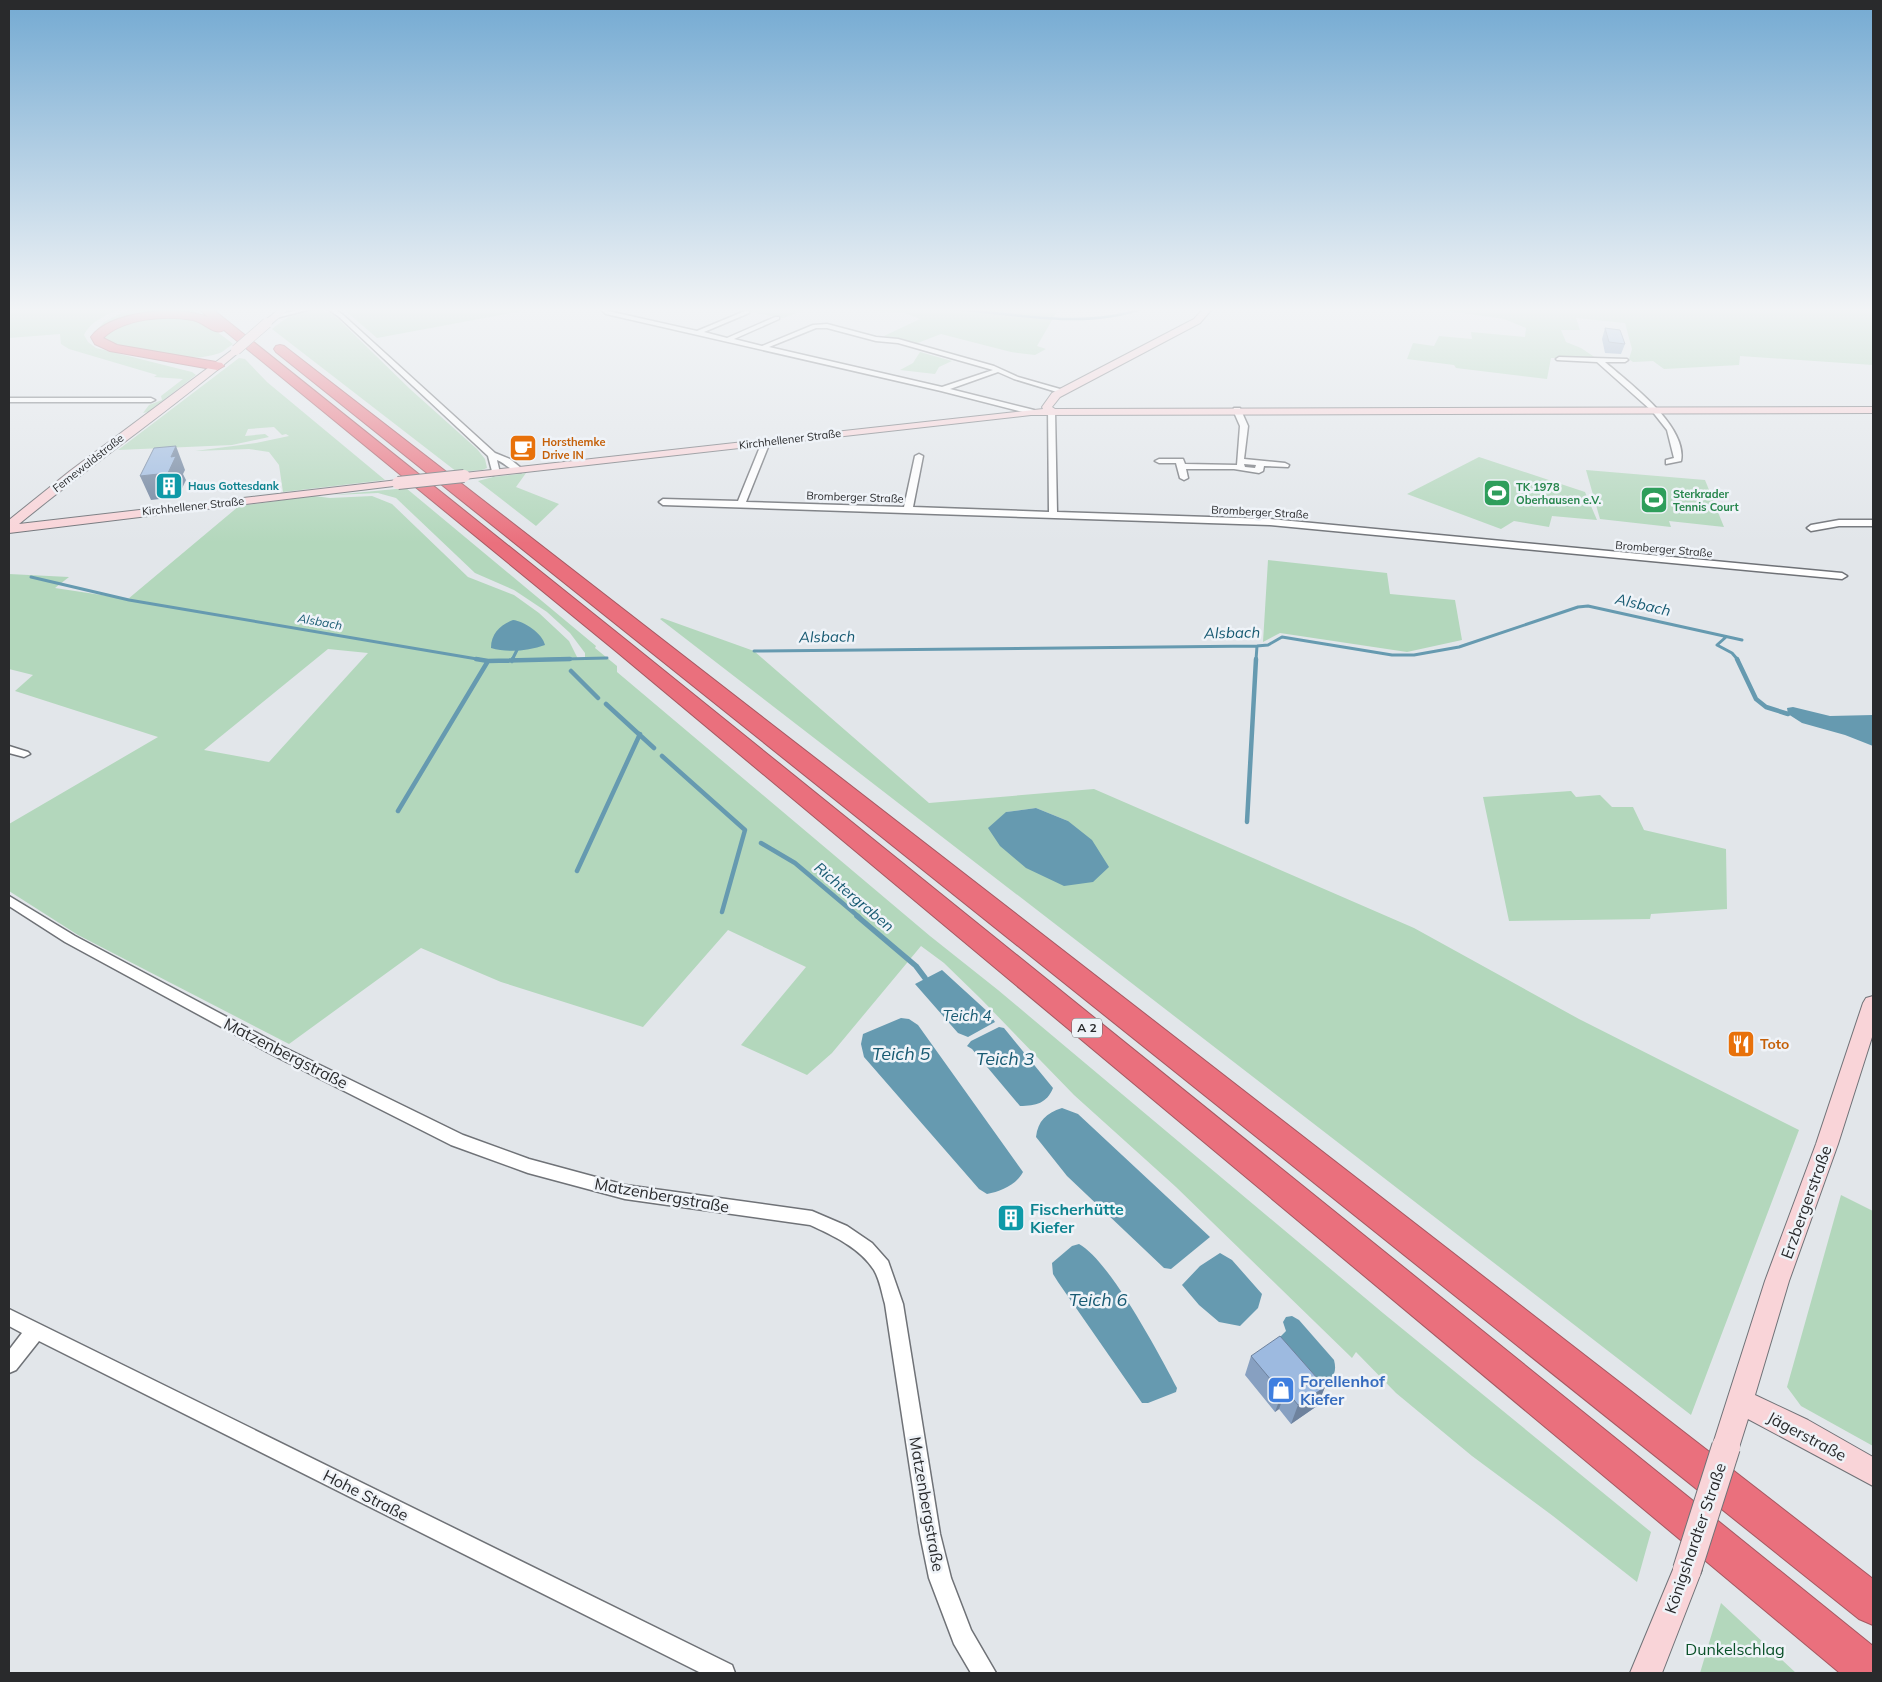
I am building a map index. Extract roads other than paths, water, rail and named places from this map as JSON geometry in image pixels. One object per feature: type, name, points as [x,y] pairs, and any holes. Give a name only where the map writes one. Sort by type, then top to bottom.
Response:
[{"type":"highway","name":"A 2","points":[[291,386],[647,667],[1873,1673]]},
{"type":"highway","name":"A 2","points":[[328,386],[1873,1605]]},
{"type":"main road","name":"Fernewaldstraße","points":[[9,528],[34,505],[93,458],[189,386]]},
{"type":"main road","points":[[1051,411],[1046,407],[1048,404],[1063,391],[1072,386]]},
{"type":"main road","name":"Kirchhellener Straße","points":[[9,528],[1031,412],[1237,410],[1873,410]]},
{"type":"main road","points":[[34,505],[38,512],[46,518],[70,520]]},
{"type":"main road","name":"Erzbergerstraße","points":[[1740,1401],[1777,1281],[1827,1144],[1873,1003]]},
{"type":"main road","name":"Königshardter Straße","points":[[1646,1673],[1686,1570],[1740,1401]]},
{"type":"main road","name":"Jägerstraße","points":[[1740,1401],[1798,1430],[1873,1472]]},
{"type":"street","points":[[418,386],[492,455],[507,461],[518,470]]},
{"type":"street","points":[[931,386],[1031,412]]},
{"type":"street","points":[[942,389],[950,386]]},
{"type":"street","points":[[1047,386],[1063,391]]},
{"type":"street","points":[[1629,386],[1655,410],[1671,429],[1678,459],[1669,462]]},
{"type":"street","points":[[9,400],[151,400]]},
{"type":"street","points":[[1237,410],[1244,426],[1241,465]]},
{"type":"street","points":[[1051,411],[1053,515]]},
{"type":"street","points":[[742,504],[766,442]]},
{"type":"street","points":[[492,455],[496,465],[496,473]]},
{"type":"street","points":[[908,510],[919,456]]},
{"type":"street","points":[[1159,461],[1180,461],[1184,478]]},
{"type":"street","points":[[1181,466],[1234,467],[1241,465],[1259,471],[1260,463],[1285,465]]},
{"type":"street","name":"Bromberger Straße","points":[[663,502],[1270,522],[1842,576]]},
{"type":"street","points":[[1811,528],[1839,523],[1873,523]]},
{"type":"street","points":[[9,749],[24,754]]},
{"type":"street","name":"Matzenbergstraße","points":[[9,900],[70,939],[278,1051],[457,1140],[528,1166],[625,1192],[812,1218],[841,1231],[866,1248],[882,1267],[894,1304],[930,1534],[940,1578],[962,1636],[975,1660],[985,1673]]},
{"type":"street","name":"Hohe Straße","points":[[9,1317],[724,1673]]},
{"type":"street","points":[[9,1364],[36,1330]]},
{"type":"water","points":[[513,620],[532,629],[541,637],[545,645],[518,651],[491,648],[491,643],[498,630],[504,624]]},
{"type":"water","points":[[1793,707],[1830,716],[1873,715],[1873,746],[1845,735],[1802,723],[1788,714],[1787,708]]},
{"type":"water","points":[[1036,808],[1068,821],[1092,840],[1109,867],[1093,882],[1064,886],[1026,868],[1000,846],[988,828],[1006,812]]},
{"type":"water","name":"Teich 4","points":[[942,970],[988,1012],[995,1022],[968,1037],[958,1033],[915,984]]},
{"type":"water","name":"Teich 5","points":[[901,1018],[909,1019],[918,1025],[1023,1172],[1012,1184],[987,1194],[979,1189],[864,1057],[861,1044],[863,1034]]},
{"type":"water","name":"Teich 3","points":[[999,1027],[1004,1028],[1053,1088],[1048,1097],[1040,1103],[1020,1106],[972,1049],[967,1046],[971,1041]]},
{"type":"water","points":[[1062,1108],[1078,1114],[1210,1237],[1171,1269],[1164,1268],[1067,1176],[1036,1137],[1039,1126],[1044,1118],[1051,1112]]},
{"type":"water","name":"Teich 6","points":[[1079,1244],[1105,1269],[1119,1288],[1177,1388],[1176,1392],[1148,1403],[1142,1403],[1058,1282],[1053,1274],[1052,1263],[1072,1246]]},
{"type":"water","points":[[1220,1253],[1232,1260],[1262,1294],[1258,1308],[1240,1326],[1219,1322],[1199,1305],[1182,1285],[1200,1266]]},
{"type":"water","points":[[1292,1316],[1299,1320],[1334,1360],[1334,1374],[1329,1379],[1315,1382],[1279,1338],[1286,1331],[1283,1322],[1286,1317]]},
{"type":"waterway","name":"Alsbach","points":[[31,577],[129,600],[483,660]]},
{"type":"waterway","name":"Alsbach","points":[[1257,646],[1268,645],[1282,637],[1392,655],[1414,655],[1459,647],[1578,607],[1588,606],[1742,640]]},
{"type":"waterway","name":"Alsbach","points":[[1726,637],[1717,645],[1732,653],[1738,660]]},
{"type":"waterway","name":"Alsbach","points":[[754,651],[1257,646]]},
{"type":"waterway","points":[[1256,660],[1257,646]]},
{"type":"waterway","points":[[512,660],[517,650]]},
{"type":"waterway","name":"Alsbach","points":[[521,660],[607,658]]},
{"type":"waterway","name":"Alsbach","points":[[476,659],[488,661]]},
{"type":"waterway","name":"Alsbach","points":[[512,660],[570,659]]},
{"type":"waterway","points":[[1247,822],[1256,659]]},
{"type":"waterway","name":"Alsbach","points":[[1737,659],[1756,699],[1766,707],[1788,714]]},
{"type":"waterway","name":"Alsbach","points":[[488,661],[512,660]]},
{"type":"waterway","points":[[398,811],[488,661]]},
{"type":"waterway","name":"Richtergraben","points":[[571,671],[598,698]]},
{"type":"waterway","name":"Richtergraben","points":[[606,704],[640,735]]},
{"type":"waterway","points":[[577,871],[640,735]]},
{"type":"waterway","name":"Richtergraben","points":[[640,735],[654,748]]},
{"type":"waterway","name":"Richtergraben","points":[[662,756],[745,830],[722,912]]},
{"type":"waterway","name":"Richtergraben","points":[[761,843],[795,863],[859,917]]},
{"type":"waterway","name":"Richtergraben","points":[[857,916],[916,966],[925,978]]},
{"type":"place","name":"Horsthemke Drive IN","points":[[523,448]]},
{"type":"place","name":"Haus Gottesdank","points":[[169,486]]},
{"type":"place","name":"TK 1978 Oberhausen e.V.","points":[[1497,493]]},
{"type":"place","name":"Sterkrader Tennis Court","points":[[1654,500]]},
{"type":"place","name":"Toto","points":[[1741,1044]]},
{"type":"place","name":"Fischerhütte Kiefer","points":[[1011,1218]]},
{"type":"place","name":"Forellenhof Kiefer","points":[[1281,1390]]},
{"type":"park label","name":"Dunkelschlag","points":[[1735,1649]]}]
